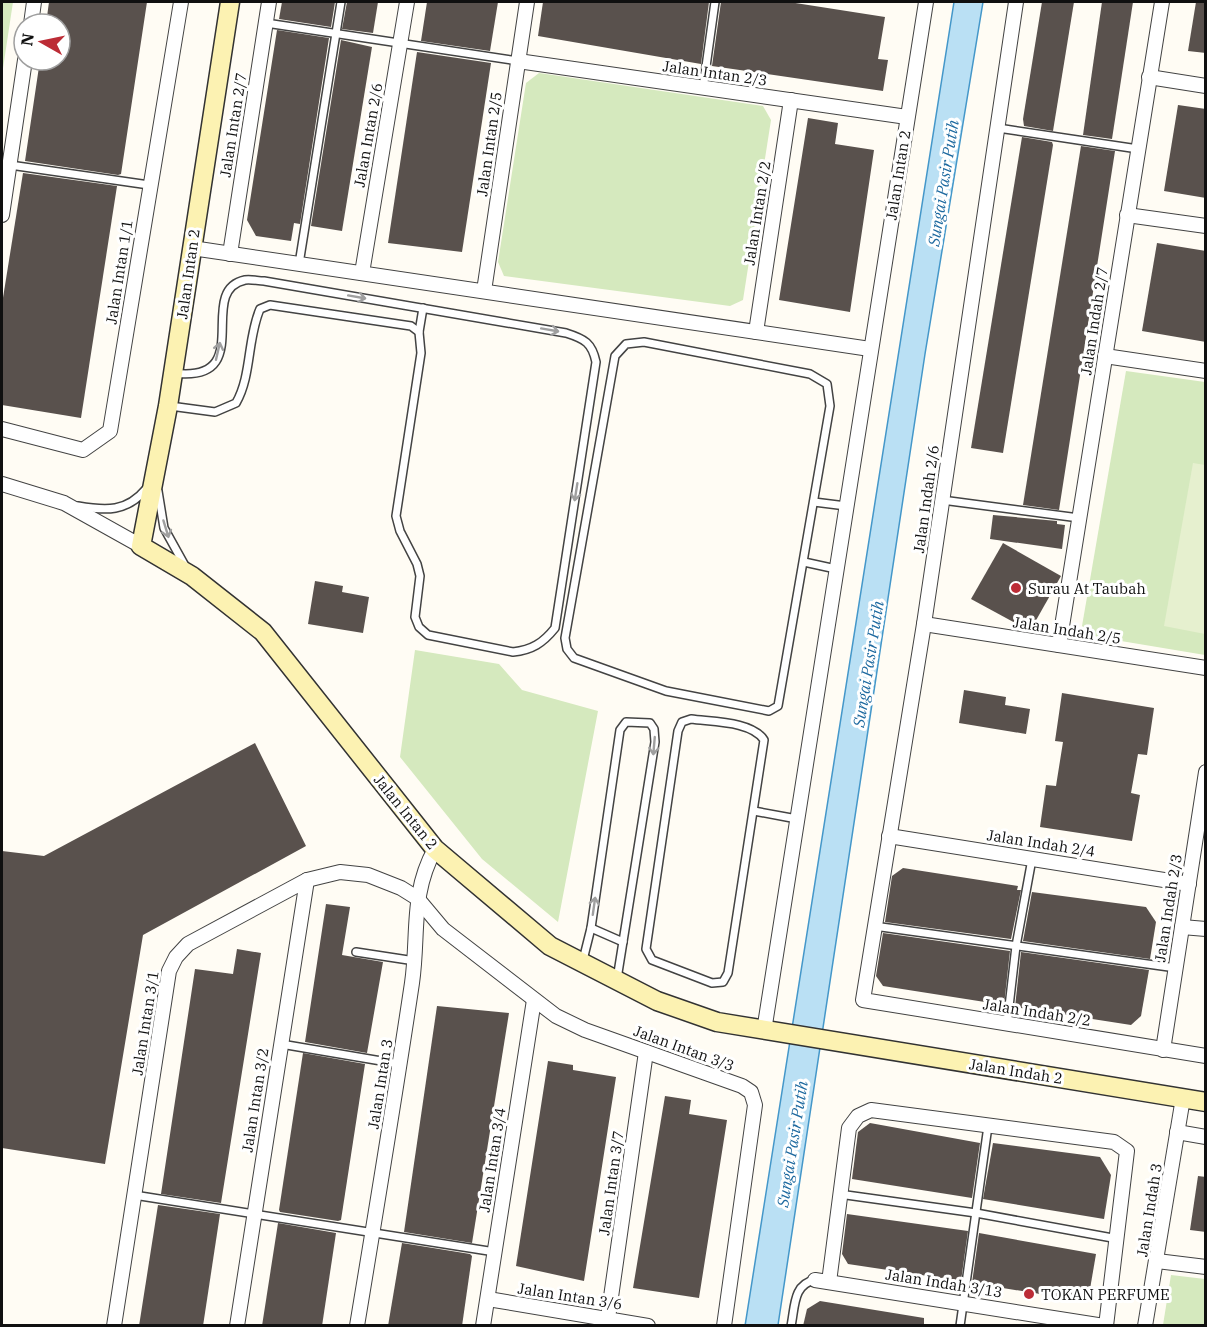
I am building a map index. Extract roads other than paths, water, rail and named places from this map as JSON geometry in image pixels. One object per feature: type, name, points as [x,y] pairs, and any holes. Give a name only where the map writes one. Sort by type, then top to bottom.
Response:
[{"type":"street","name":"Jalan Intan 1/1","points":[[2,429],[84,450],[110,431],[181,2]]},
{"type":"street","name":"Jalan Intan 2","points":[[141,546],[157,476],[230,2]]},
{"type":"street","name":"Jalan Intan 2/7","points":[[230,254],[269,2]]},
{"type":"street","name":"Jalan Intan 2/6","points":[[362,273],[407,2]]},
{"type":"street","name":"Jalan Intan 2/5","points":[[484,291],[527,2]]},
{"type":"street","name":"Jalan Intan 2","points":[[764,1030],[926,2]]},
{"type":"street","name":"Jalan Indah 2/6","points":[[863,1000],[924,624],[1016,2]]},
{"type":"street","name":"Jalan Indah 2/7","points":[[1059,645],[1162,2]]},
{"type":"street","name":"Jalan Intan 2/3","points":[[518,61],[907,117]]},
{"type":"street","points":[[2,215],[10,165],[7,134],[22,72]]},
{"type":"street","points":[[1149,77],[1206,86]]},
{"type":"street","name":"Jalan Intan 2/2","points":[[756,332],[790,100]]},
{"type":"street","points":[[1127,215],[1206,226]]},
{"type":"street","points":[[192,248],[870,349]]},
{"type":"street","points":[[1105,356],[1206,371]]},
{"type":"street","name":"Jalan Intan 2","points":[[2,484],[64,503],[141,546],[192,576],[263,632],[435,849],[550,946],[657,1001],[707,1018],[786,1034]]},
{"type":"street","name":"Jalan Indah 2/5","points":[[924,624],[1206,668]]},
{"type":"street","name":"Jalan Indah 2/3","points":[[1164,1050],[1206,772]]},
{"type":"street","name":"Jalan Indah 2/4","points":[[889,836],[1189,884]]},
{"type":"street","name":"Jalan Intan 3","points":[[357,1326],[415,961],[417,898],[427,864],[435,849]]},
{"type":"street","name":"Jalan Intan 3/1","points":[[114,1326],[169,971],[176,957],[188,944],[307,880],[340,872],[368,875],[401,888],[417,898]]},
{"type":"street","name":"Jalan Intan 3/2","points":[[237,1326],[307,880]]},
{"type":"street","name":"Jalan Intan 3/3","points":[[417,898],[443,929],[556,1016],[585,1030],[742,1086],[751,1092],[755,1105],[724,1326]]},
{"type":"street","points":[[1182,927],[1206,929]]},
{"type":"street","name":"Jalan Intan 3/4","points":[[483,1326],[534,1000]]},
{"type":"street","name":"Jalan Indah 2/2","points":[[863,1000],[1206,1056]]},
{"type":"street","name":"Jalan Indah 2","points":[[786,1034],[1206,1102]]},
{"type":"street","name":"Jalan Intan 3/7","points":[[608,1318],[646,1052]]},
{"type":"street","name":"Jalan Indah 3","points":[[1145,1326],[1183,1098]]},
{"type":"street","points":[[829,1282],[849,1128],[858,1116],[871,1110],[1114,1142],[1126,1151],[1118,1239],[1105,1326]]},
{"type":"street","points":[[1178,1132],[1206,1137]]},
{"type":"street","points":[[1157,1260],[1206,1267]]},
{"type":"street","name":"Jalan Indah 3/13","points":[[815,1280],[1105,1326]]},
{"type":"street","name":"Jalan Intan 3/6","points":[[488,1299],[648,1326]]},
{"type":"lane","points":[[299,264],[341,2]]},
{"type":"lane","points":[[703,88],[715,2]]},
{"type":"lane","points":[[266,23],[518,61]]},
{"type":"lane","points":[[998,128],[1138,149]]},
{"type":"lane","points":[[10,165],[149,185]]},
{"type":"lane","points":[[173,373],[193,375],[206,372],[214,365],[220,354],[225,299],[231,288],[244,280],[264,281],[423,308],[566,333],[585,339],[593,347],[596,362],[555,628],[547,638],[528,651],[513,652],[428,634],[419,627],[415,616],[420,576],[396,516],[419,374],[422,340],[419,332],[423,308]]},
{"type":"lane","points":[[168,406],[215,412],[236,403],[243,388],[255,322],[260,309],[270,305],[399,323],[411,326],[419,332]]},
{"type":"lane","points":[[644,342],[810,374],[827,384],[830,406],[804,562],[778,706],[770,711],[666,691],[574,658],[567,649],[565,638],[615,356],[626,344],[644,342]]},
{"type":"lane","points":[[64,503],[103,511],[125,506],[139,498],[157,476]]},
{"type":"lane","points":[[157,476],[164,528],[192,576]]},
{"type":"lane","points":[[942,500],[1079,518]]},
{"type":"lane","points":[[814,502],[846,506]]},
{"type":"lane","points":[[804,562],[836,569]]},
{"type":"lane","points":[[691,719],[748,728],[760,733],[764,740],[754,811],[728,974],[723,982],[712,983],[652,960],[646,949],[678,731],[682,722],[691,719]]},
{"type":"lane","points":[[582,963],[591,928],[620,730],[626,722],[650,723],[654,729],[655,742],[617,981]]},
{"type":"lane","points":[[754,811],[797,819]]},
{"type":"lane","points":[[1007,1024],[1016,946],[1032,859]]},
{"type":"lane","points":[[874,926],[1176,968]]},
{"type":"lane","points":[[591,928],[623,942]]},
{"type":"lane","points":[[356,952],[415,961]]},
{"type":"lane","points":[[280,1044],[399,1064]]},
{"type":"lane","points":[[960,1326],[988,1126]]},
{"type":"lane","points":[[839,1194],[976,1213],[1118,1239]]},
{"type":"lane","points":[[135,1195],[495,1252]]},
{"type":"lane","points":[[791,1326],[798,1287],[806,1281],[815,1280]]},
{"type":"water","name":"Sungai Pasir Putih","points":[[954,2],[983,2],[925,354],[778,1325],[745,1326]]},
{"type":"place","name":"Surau At Taubah","points":[[1016,588]]},
{"type":"place","name":"TOKAN PERFUME","points":[[1029,1294]]}]
